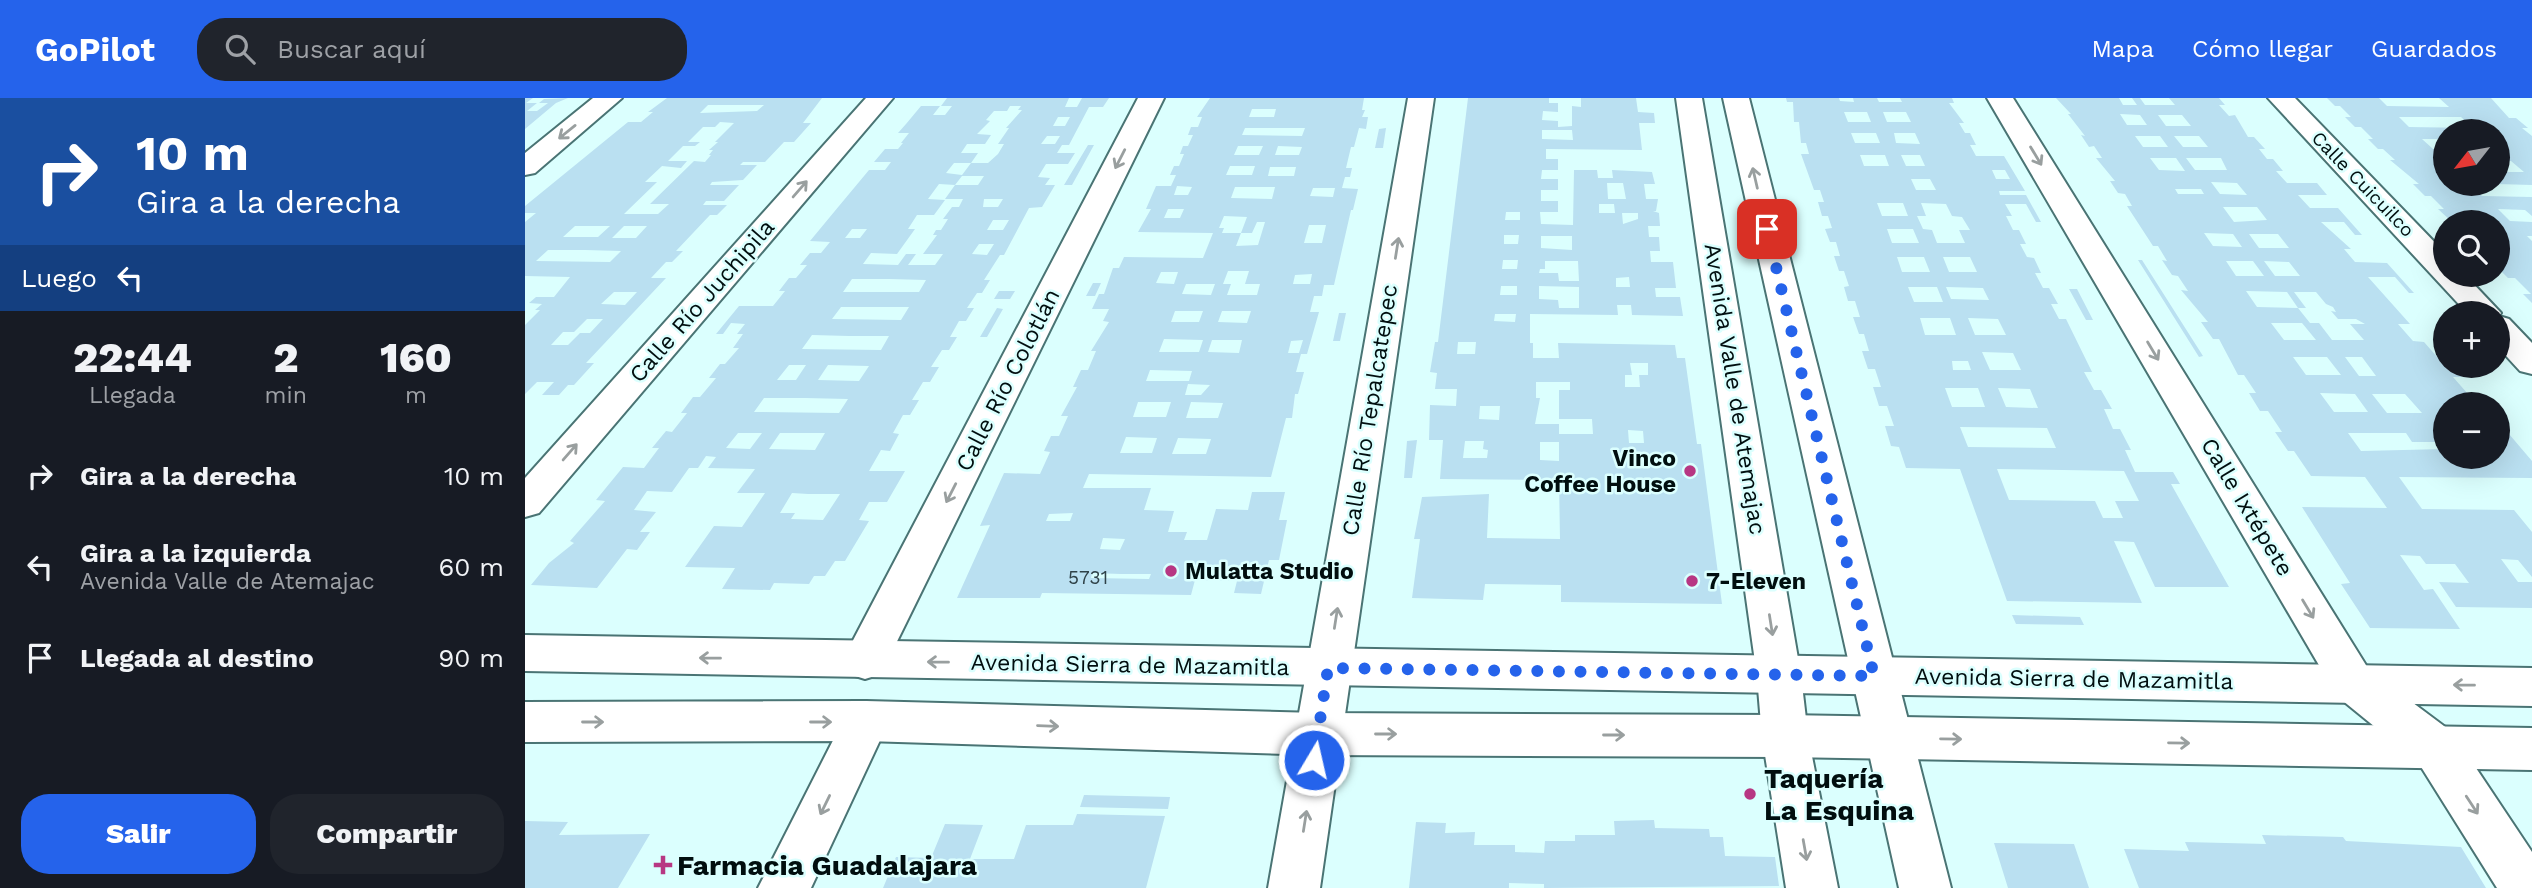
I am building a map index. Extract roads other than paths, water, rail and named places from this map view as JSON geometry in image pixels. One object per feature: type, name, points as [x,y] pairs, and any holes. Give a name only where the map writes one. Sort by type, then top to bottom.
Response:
[{"type":"street","points":[[525,167],[610,98]]},
{"type":"street","name":"Calle Río Juchipila","points":[[525,503],[880,98]]},
{"type":"street","name":"Calle Río Colotlán","points":[[865,661],[1151,98]]},
{"type":"street","name":"Calle Río Tepalcatepec","points":[[1294,888],[1421,98]]},
{"type":"street","name":"Avenida Valle de Atemajac","points":[[1689,98],[1779,676],[1785,736],[1812,888]]},
{"type":"street","points":[[1736,98],[1925,888]]},
{"type":"street","name":"Calle Ixtépete","points":[[2000,98],[2353,683],[2435,747],[2526,888]]},
{"type":"street","name":"Calle Cuicuilco","points":[[2281,98],[2433,258]]},
{"type":"street","points":[[2460,287],[2473,301]]},
{"type":"street","points":[[2510,340],[2532,363]]},
{"type":"street","name":"Avenida Sierra de Mazamitla","points":[[525,653],[865,661],[2532,687]]},
{"type":"street","points":[[784,888],[866,721]]},
{"type":"street","points":[[525,722],[866,721],[1318,734],[1785,736],[2532,749]]},
{"type":"place","name":"Vinco Coffee House","points":[[1690,471]]},
{"type":"place","name":"Mulatta Studio","points":[[1171,571]]},
{"type":"place","name":"7-Eleven","points":[[1692,581]]},
{"type":"place","name":"Taquería La Esquina","points":[[1750,794]]},
{"type":"place","name":"Farmacia Guadalajara","points":[[663,865]]}]
